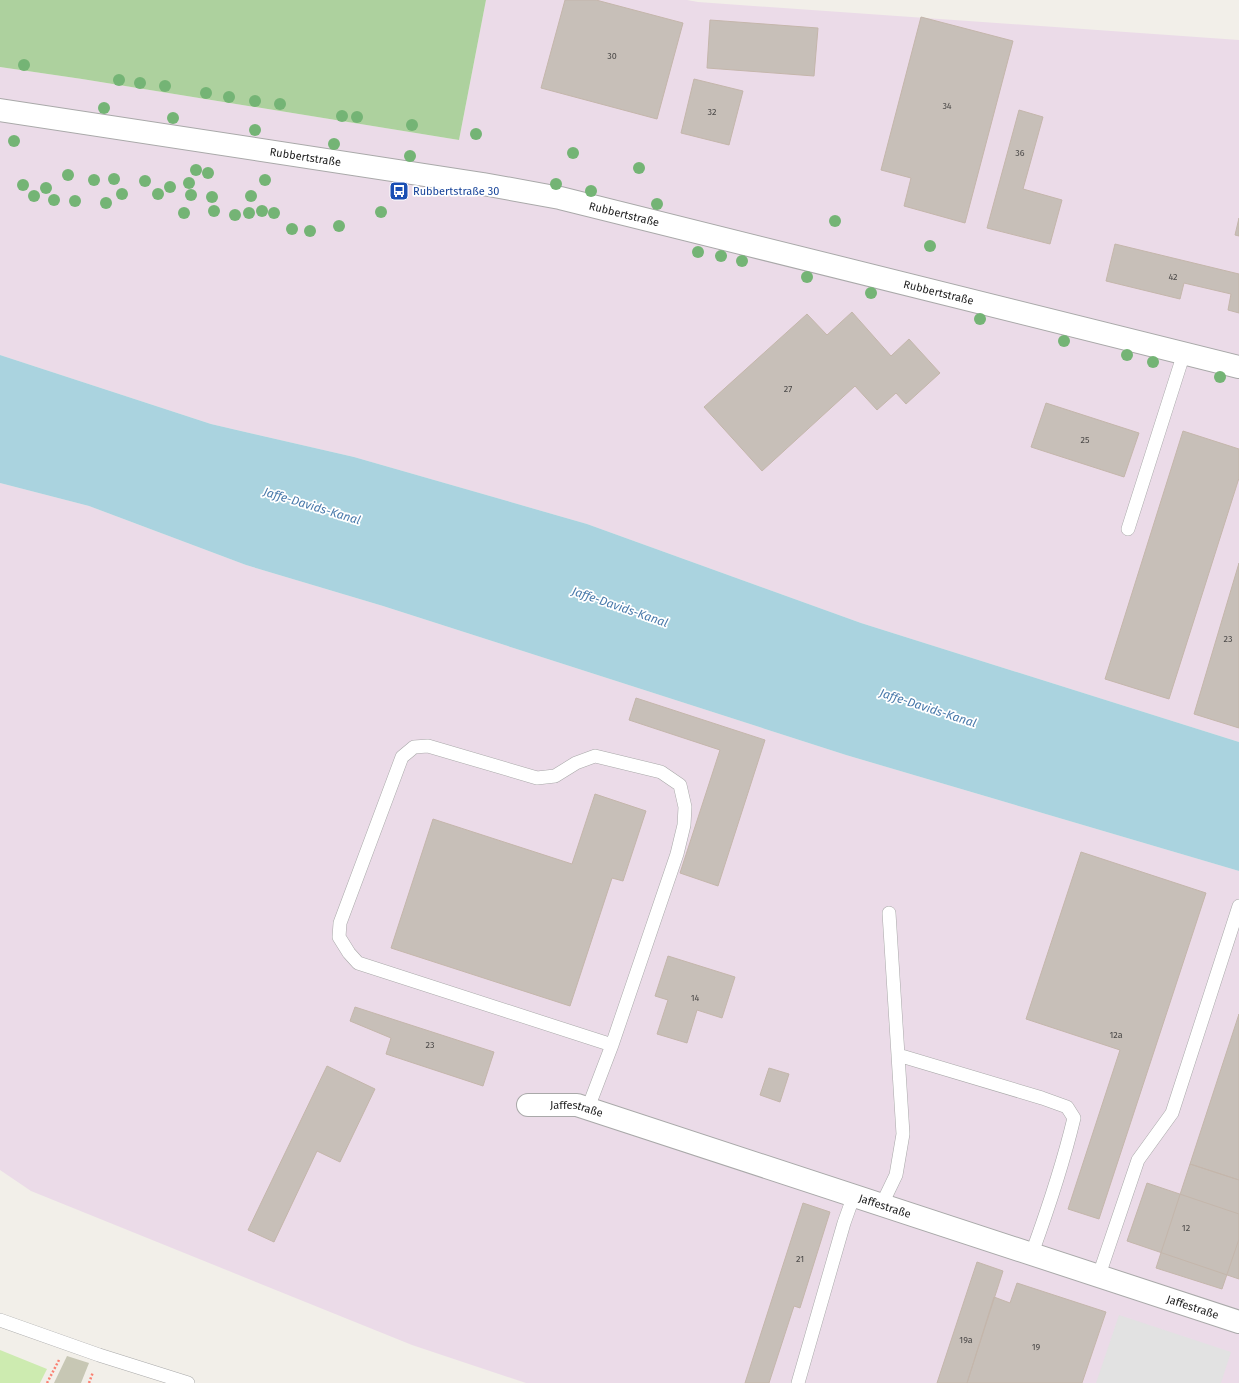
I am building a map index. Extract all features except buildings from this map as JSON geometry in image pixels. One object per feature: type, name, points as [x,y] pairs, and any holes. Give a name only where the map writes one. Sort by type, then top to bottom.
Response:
[{"type":"street","name":"Rubbertstraße","points":[[0,110],[483,184],[560,198],[1239,367]]},
{"type":"street","name":"Jaffestraße","points":[[528,1105],[577,1105],[588,1108],[1239,1322]]},
{"type":"lane","points":[[1128,529],[1184,353]]},
{"type":"lane","points":[[588,1108],[612,1045],[677,854],[684,825],[685,807],[680,785],[661,772],[595,756],[576,763],[555,776],[536,778],[428,746],[414,747],[402,757],[340,923],[339,937],[349,953],[358,963],[612,1045]]},
{"type":"lane","points":[[1099,1275],[1138,1160],[1172,1113],[1239,906]]},
{"type":"lane","points":[[882,1204],[896,1175],[903,1134],[889,913]]},
{"type":"lane","points":[[898,1055],[1042,1098],[1067,1107],[1074,1118],[1070,1137],[1053,1193],[1032,1253]]},
{"type":"lane","points":[[798,1383],[844,1223],[854,1195]]},
{"type":"lane","points":[[0,1320],[188,1383]]},
{"type":"path","points":[[47,1383],[66,1343]]},
{"type":"shaded area","points":[[486,0],[687,0],[1239,40],[1239,742],[861,623],[587,524],[354,457],[211,424],[0,355],[0,67],[459,140]]},
{"type":"shaded area","points":[[0,483],[89,506],[246,565],[383,606],[846,755],[1239,871],[1239,1383],[526,1383],[412,1345],[31,1191],[0,1170]]},
{"type":"shaded area","points":[[1119,1315],[1231,1352],[1221,1383],[1096,1383]]},
{"type":"shaded area","points":[[67,1356],[89,1363],[81,1383],[54,1383]]},
{"type":"green space","points":[[0,0],[486,0],[459,140],[0,67]]},
{"type":"green space","points":[[0,1350],[47,1369],[40,1383],[0,1383]]},
{"type":"water","name":"Jaffe-Davids-Kanal","points":[[0,355],[211,424],[354,457],[587,524],[861,623],[1239,742],[1239,871],[846,755],[383,606],[246,565],[89,506],[0,483]]},
{"type":"place","name":"Rubbertstraße 30","points":[[399,191]]}]
